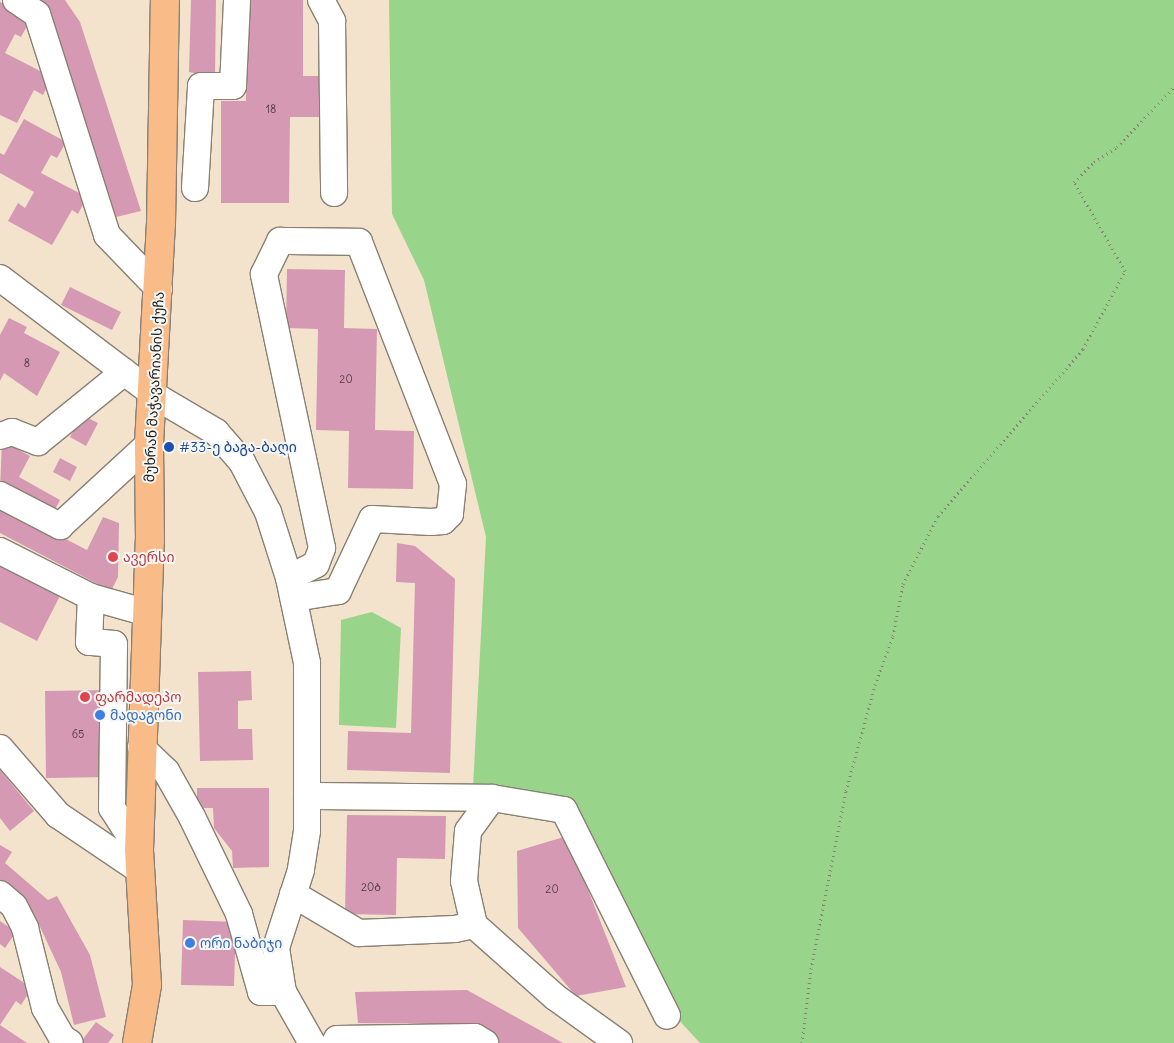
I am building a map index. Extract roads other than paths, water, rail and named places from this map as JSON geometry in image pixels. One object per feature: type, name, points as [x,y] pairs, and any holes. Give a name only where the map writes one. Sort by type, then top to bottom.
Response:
[{"type":"main road","name":"მუხრან მაჭავარიანის ქუჩა","points":[[137,1043],[147,985],[140,860],[141,747],[148,613],[149,444],[159,290],[164,0]]},
{"type":"street","points":[[16,0],[37,14],[107,235],[159,290]]},
{"type":"street","points":[[195,188],[201,86],[233,86],[237,0]]},
{"type":"street","points":[[321,0],[332,21],[334,193]]},
{"type":"street","points":[[280,240],[359,242],[453,484],[450,514],[443,521],[431,522],[372,519],[338,591],[291,588],[316,564],[322,548],[264,274],[280,240]]},
{"type":"street","points":[[2,275],[152,393],[216,432],[242,462],[268,512],[291,588],[307,663],[307,831],[301,870],[276,948],[283,992],[312,1043]]},
{"type":"street","points":[[0,436],[12,432],[38,442],[124,372]]},
{"type":"street","points":[[0,495],[60,526],[149,444]]},
{"type":"street","points":[[0,551],[91,597],[148,613]]},
{"type":"street","points":[[91,597],[89,642],[114,644],[146,642]]},
{"type":"street","points":[[114,644],[112,808],[140,860]]},
{"type":"street","points":[[141,747],[166,771],[197,826],[239,914],[261,992],[283,992]]},
{"type":"street","points":[[0,748],[58,816],[140,860]]},
{"type":"street","points":[[307,796],[492,798],[564,810],[666,1016]]},
{"type":"street","points":[[492,798],[468,831],[464,880],[474,925],[555,997],[619,1043]]},
{"type":"street","points":[[0,894],[14,906],[26,928],[45,1008],[62,1038],[70,1043]]},
{"type":"street","points":[[293,894],[359,933],[455,929],[474,925]]},
{"type":"street","points":[[334,1043],[337,1039],[475,1037],[485,1043]]},
{"type":"place","name":"#33-ე ბაგა-ბაღი","points":[[169,447]]},
{"type":"place","name":"ავერსი","points":[[113,557]]},
{"type":"place","name":"ფარმადეპო","points":[[85,697]]},
{"type":"place","name":"მადაგონი","points":[[100,715]]},
{"type":"place","name":"ორი ნაბიჯი","points":[[190,943]]}]
